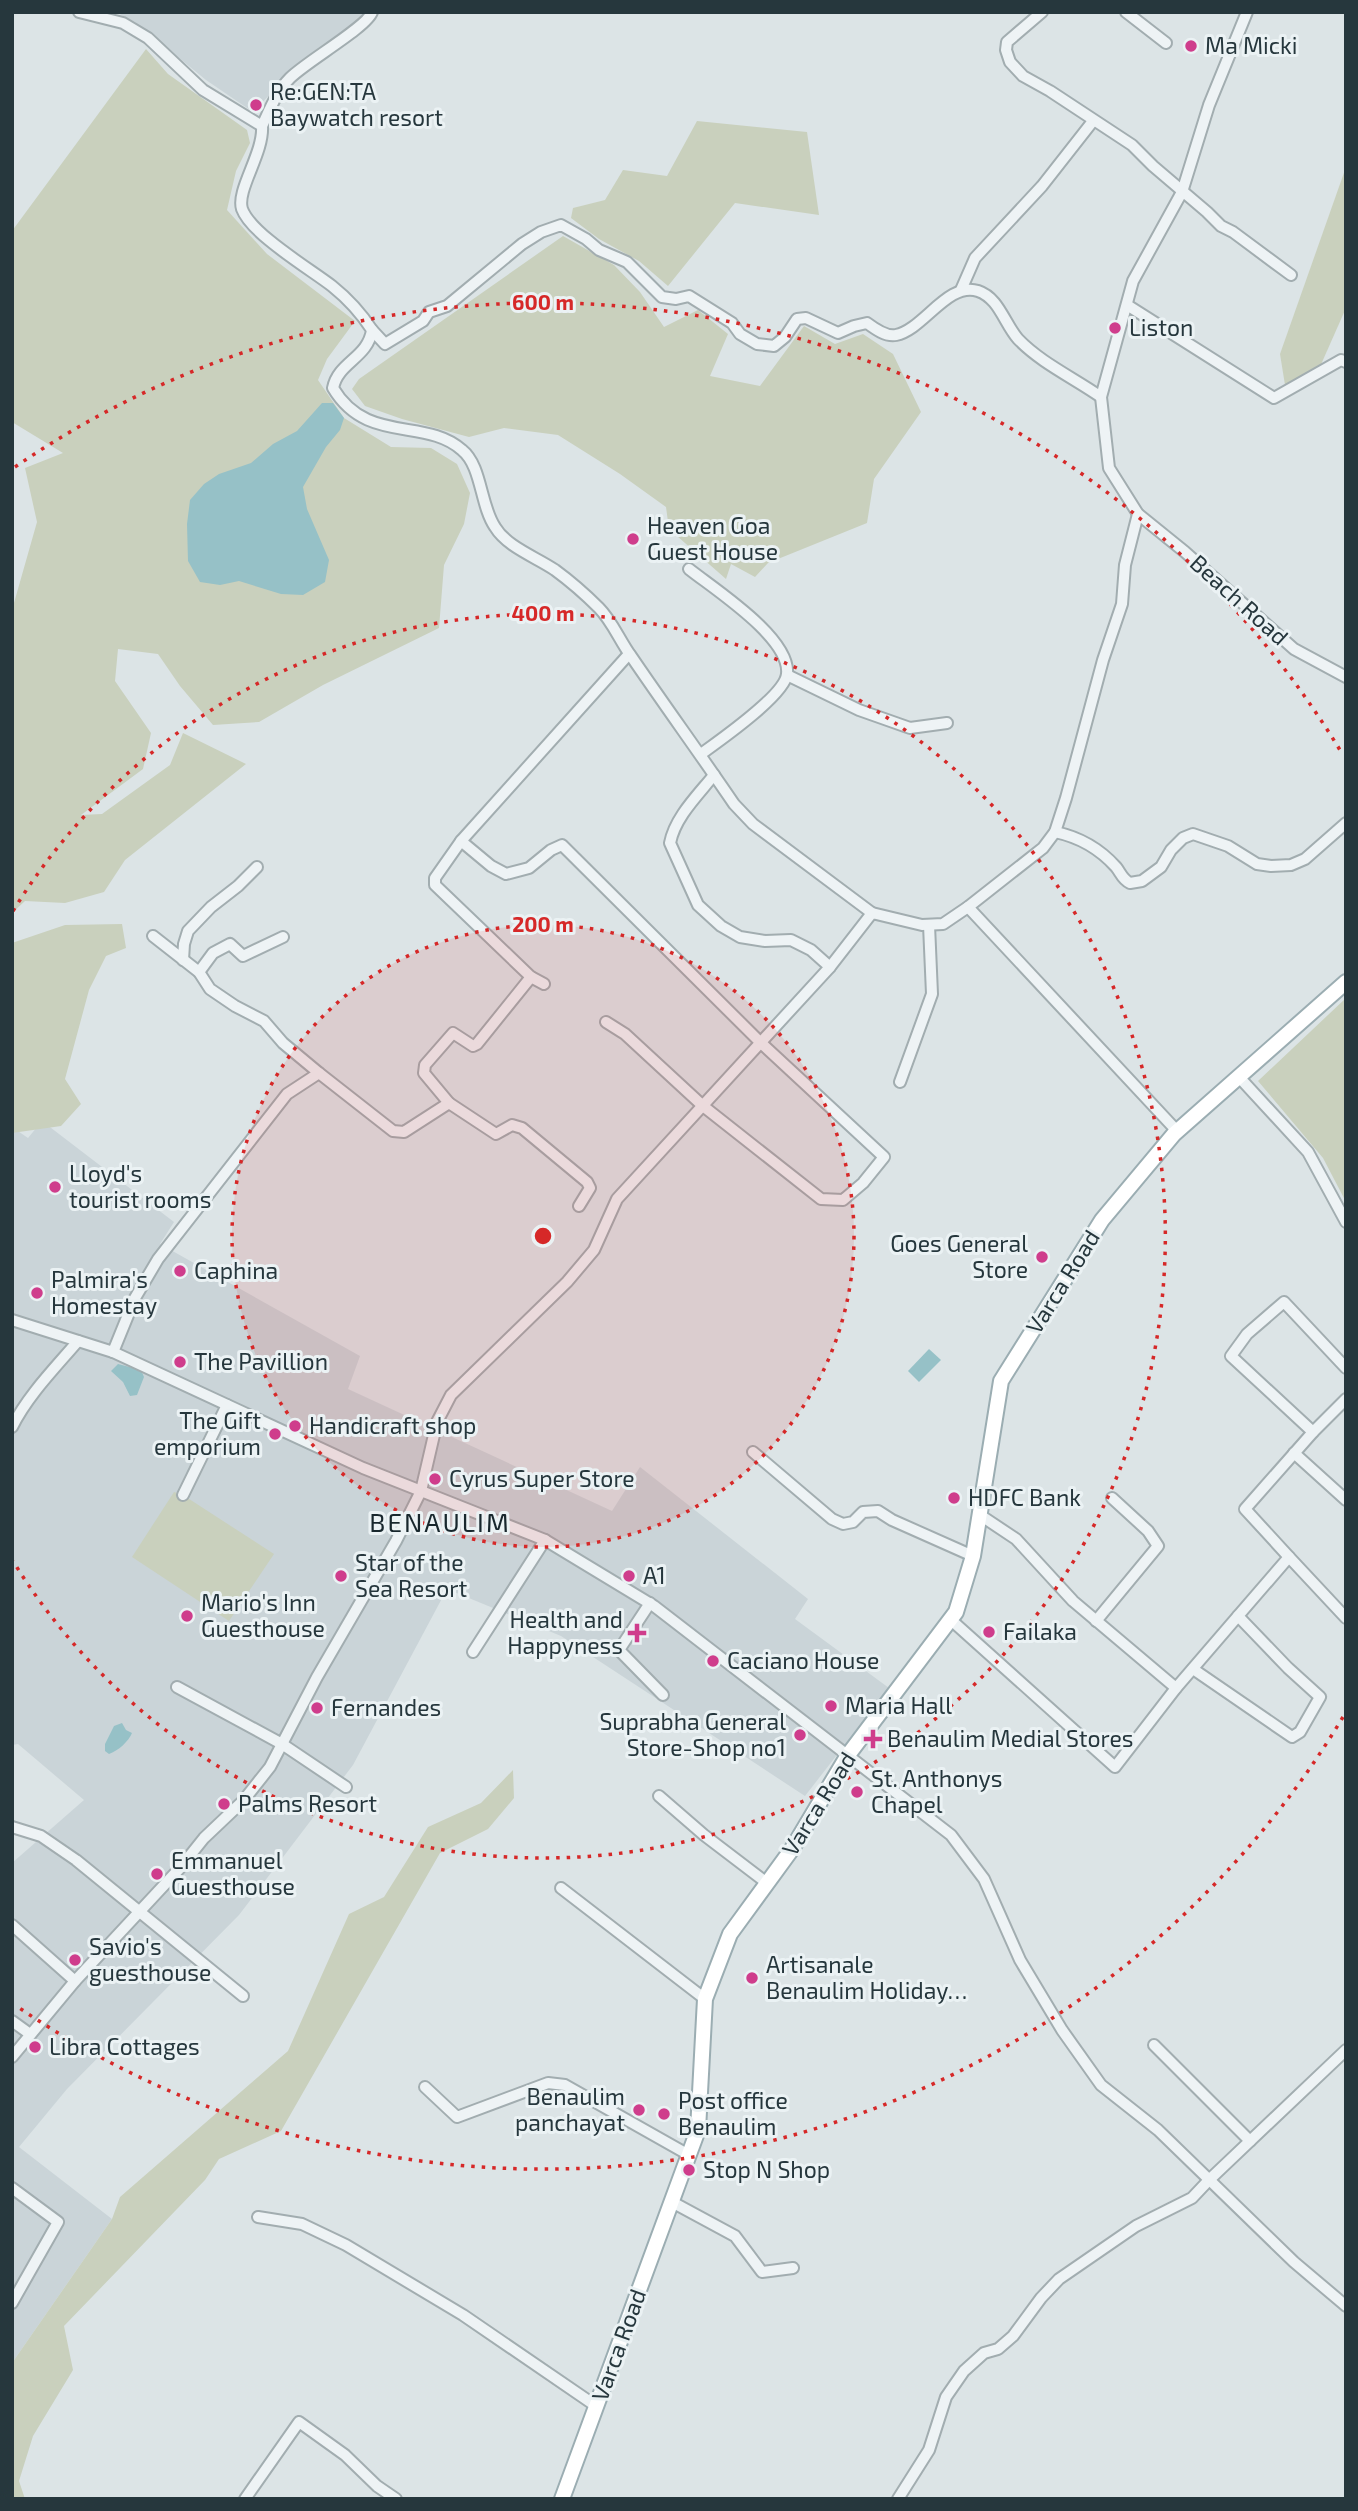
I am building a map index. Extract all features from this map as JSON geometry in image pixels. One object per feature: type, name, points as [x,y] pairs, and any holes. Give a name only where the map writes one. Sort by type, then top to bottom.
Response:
[{"type":"main road","name":"Varca Road","points":[[562,2499],[698,2130],[705,1999],[730,1934],[792,1849],[848,1755],[956,1612],[973,1556],[1001,1381],[1102,1220],[1177,1131],[1346,982]]},
{"type":"street","points":[[79,12],[123,23],[148,38],[203,90],[262,126]]},
{"type":"street","points":[[372,12],[364,24],[303,65],[287,80],[262,126],[263,138],[242,192],[241,208],[253,226],[334,288],[363,316],[385,344],[423,321],[429,312],[447,306],[522,244],[541,232],[561,225],[599,250],[627,262],[662,297],[676,299],[689,296],[732,323],[740,334],[757,344],[774,346],[785,337],[797,318],[806,318],[838,333],[867,324],[894,336],[907,331],[961,290],[975,257],[1042,187],[1093,121]]},
{"type":"street","points":[[1042,12],[1007,42],[1006,50],[1010,62],[1023,76],[1132,145],[1221,226],[1291,275]]},
{"type":"street","points":[[1126,12],[1166,43]]},
{"type":"street","points":[[961,290],[976,290],[991,298],[1017,337],[1030,350],[1101,397],[1133,281],[1182,192],[1209,105],[1247,12]]},
{"type":"street","points":[[1127,305],[1274,398],[1341,360],[1346,362]]},
{"type":"street","points":[[372,330],[365,349],[335,377],[333,388],[342,404],[363,418],[391,428],[447,440],[462,449],[472,461],[495,528],[511,543],[555,570],[601,610],[734,804],[752,824],[872,913],[922,925],[943,924],[1043,848],[1055,832],[1103,660],[1122,604],[1125,565],[1138,514]]},
{"type":"street","name":"Beach Road","points":[[1101,397],[1109,468],[1138,514],[1294,649],[1346,677]]},
{"type":"street","points":[[689,569],[774,640],[785,659],[787,675],[779,689],[761,707],[701,754]]},
{"type":"street","points":[[544,984],[531,977],[435,885],[435,878],[461,841],[629,654]]},
{"type":"street","points":[[787,675],[859,710],[910,728],[947,723]]},
{"type":"street","points":[[714,775],[691,802],[672,833],[670,843],[698,905],[721,926],[740,937],[765,941],[791,940],[811,950],[830,967]]},
{"type":"street","points":[[1055,832],[1078,837],[1100,852],[1124,880],[1130,883],[1142,880],[1161,867],[1171,850],[1183,838],[1193,834],[1228,846],[1257,864],[1291,865],[1306,859],[1346,823]]},
{"type":"street","points":[[461,841],[491,866],[506,874],[529,867],[562,845],[761,1043],[884,1157],[863,1183],[843,1200],[821,1199],[704,1105],[625,1034],[606,1022]]},
{"type":"street","points":[[183,960],[188,930],[257,867]]},
{"type":"street","points":[[968,907],[1177,1131]]},
{"type":"street","points":[[12,2057],[75,1981],[204,1838],[243,1801],[270,1768],[317,1677],[396,1541],[421,1491],[437,1422],[450,1395],[567,1282],[594,1250],[617,1199],[830,967],[872,913]]},
{"type":"street","points":[[900,1082],[932,994],[929,925]]},
{"type":"street","points":[[153,936],[199,972],[210,989],[234,1006],[264,1021],[283,1043],[393,1131],[404,1132],[449,1103]]},
{"type":"street","points":[[199,972],[213,953],[230,944],[243,956],[282,937]]},
{"type":"street","points":[[531,977],[477,1044],[473,1046],[453,1033],[425,1065],[424,1073],[449,1103],[496,1135],[512,1125],[522,1129],[587,1182],[590,1188],[579,1206]]},
{"type":"street","points":[[113,1352],[135,1298],[158,1259],[287,1094],[319,1073]]},
{"type":"street","points":[[1239,1077],[1308,1152],[1346,1222]]},
{"type":"street","points":[[1313,1432],[1231,1356],[1247,1334],[1284,1302],[1346,1368]]},
{"type":"street","points":[[12,1320],[113,1352],[363,1468],[545,1540],[650,1604],[951,1835],[984,1879],[1020,1960],[1062,2031],[1101,2085],[1158,2130],[1294,2262],[1346,2306]]},
{"type":"street","points":[[12,1427],[39,1388],[78,1341]]},
{"type":"street","points":[[1346,1399],[1294,1452],[1245,1509],[1346,1618]]},
{"type":"street","points":[[183,1495],[227,1405]]},
{"type":"street","points":[[753,1452],[832,1519],[843,1524],[853,1521],[863,1512],[878,1511],[892,1520],[973,1556]]},
{"type":"street","points":[[1294,1452],[1346,1500]]},
{"type":"street","points":[[1096,1621],[1158,1546],[1149,1531],[1112,1498]]},
{"type":"street","points":[[980,1516],[1016,1539],[1073,1601],[1176,1688]]},
{"type":"street","points":[[473,1652],[545,1540]]},
{"type":"street","points":[[950,1619],[1115,1767],[1176,1688],[1289,1557]]},
{"type":"street","points":[[650,1604],[619,1650],[663,1695]]},
{"type":"street","points":[[1193,1669],[1292,1737],[1300,1732],[1320,1696],[1288,1668],[1238,1616]]},
{"type":"street","points":[[177,1687],[282,1744],[346,1787]]},
{"type":"street","points":[[659,1796],[767,1884]]},
{"type":"street","points":[[12,1827],[41,1836],[76,1860],[243,1996]]},
{"type":"street","points":[[561,1888],[705,1999]]},
{"type":"street","points":[[12,1925],[75,1981]]},
{"type":"street","points":[[12,2021],[30,2034]]},
{"type":"street","points":[[1154,2045],[1250,2141]]},
{"type":"street","points":[[898,2499],[929,2450],[946,2397],[964,2371],[984,2353],[998,2349],[1013,2336],[1059,2279],[1136,2226],[1192,2198],[1346,2050]]},
{"type":"street","points":[[425,2087],[457,2117],[548,2083],[565,2085],[689,2155]]},
{"type":"street","points":[[12,2188],[58,2222],[12,2304]]},
{"type":"street","points":[[672,2202],[735,2236],[762,2272],[793,2268]]},
{"type":"street","points":[[258,2217],[302,2224],[346,2245],[463,2315],[596,2406]]},
{"type":"street","points":[[245,2499],[299,2422],[345,2455],[377,2486],[396,2499]]},
{"type":"shaded area","points":[[116,12],[364,12],[366,16],[300,63],[253,112],[206,80],[135,22]]},
{"type":"shaded area","points":[[42,1121],[174,1222],[160,1244],[360,1356],[348,1389],[612,1511],[640,1467],[808,1599],[795,1619],[889,1688],[805,1796],[561,1636],[447,1589],[353,1765],[239,1915],[67,2089],[19,2147],[112,2219],[12,2363],[12,1863],[84,1800],[18,1744],[12,1745],[12,1127],[28,1138]]},
{"type":"green space","points":[[146,49],[168,74],[247,130],[250,143],[236,171],[227,210],[267,254],[355,321],[327,359],[318,380],[344,418],[391,447],[431,448],[457,464],[470,493],[464,524],[444,565],[439,628],[323,685],[259,722],[213,725],[180,686],[158,654],[118,649],[115,681],[151,733],[143,769],[81,815],[102,814],[170,765],[183,733],[246,764],[125,860],[104,892],[65,903],[25,901],[12,913],[12,610],[37,522],[25,468],[63,453],[12,422],[12,231]]},
{"type":"green space","points":[[697,121],[807,132],[819,215],[735,203],[668,286],[639,261],[599,239],[571,218],[573,208],[605,200],[623,170],[667,176]]},
{"type":"green space","points":[[1346,167],[1346,308],[1319,369],[1285,385],[1280,354]]},
{"type":"green space","points":[[563,236],[614,265],[640,292],[664,327],[698,310],[728,334],[710,376],[760,386],[804,326],[835,344],[863,334],[893,354],[921,412],[874,479],[867,523],[768,563],[755,577],[731,564],[726,579],[669,529],[666,507],[558,435],[504,428],[469,437],[365,406],[352,389],[359,379]]},
{"type":"green space","points":[[122,924],[126,948],[106,956],[89,990],[65,1079],[81,1104],[61,1126],[12,1133],[12,943],[65,925]]},
{"type":"green space","points":[[1346,998],[1346,1202],[1323,1158],[1258,1081]]},
{"type":"green space","points":[[174,1492],[183,1495],[274,1554],[229,1621],[132,1557]]},
{"type":"green space","points":[[513,1770],[514,1798],[488,1829],[440,1853],[281,2131],[219,2159],[205,2180],[64,2326],[73,2370],[33,2436],[19,2481],[25,2499],[12,2499],[12,2363],[112,2219],[120,2197],[288,2051],[349,1914],[384,1897],[428,1827],[481,1803]]},
{"type":"water","points":[[322,403],[333,403],[344,418],[340,430],[326,447],[303,487],[307,509],[329,560],[325,582],[303,595],[281,594],[239,581],[220,585],[200,582],[188,561],[187,524],[190,500],[204,484],[219,474],[251,463],[273,444],[297,431]]},
{"type":"water","points":[[929,1349],[941,1360],[919,1382],[908,1371]]},
{"type":"water","points":[[118,1364],[141,1370],[144,1377],[137,1395],[130,1396],[123,1382],[111,1371]]},
{"type":"water","points":[[122,1723],[126,1730],[132,1733],[123,1745],[109,1754],[105,1751],[105,1744],[114,1726]]},
{"type":"place","name":"Ma Micki","points":[[1191,46]]},
{"type":"place","name":"Re:GEN:TA Baywatch resort","points":[[256,105]]},
{"type":"place","name":"Liston","points":[[1115,328]]},
{"type":"place","name":"Heaven Goa Guest House","points":[[633,539]]},
{"type":"place","name":"Lloyd's tourist rooms","points":[[55,1187]]},
{"type":"place","name":"Goes General Store","points":[[1042,1257]]},
{"type":"place","name":"Caphina","points":[[180,1271]]},
{"type":"place","name":"Palmira's Homestay","points":[[37,1293]]},
{"type":"place","name":"The Pavillion","points":[[180,1362]]},
{"type":"place","name":"Handicraft shop","points":[[295,1426]]},
{"type":"place","name":"The Gift emporium","points":[[275,1434]]},
{"type":"place","name":"Cyrus Super Store","points":[[435,1479]]},
{"type":"place","name":"HDFC Bank","points":[[954,1498]]},
{"type":"place","name":"Star of the Sea Resort","points":[[341,1576]]},
{"type":"place","name":"A1","points":[[629,1576]]},
{"type":"place","name":"Mario's Inn Guesthouse","points":[[187,1616]]},
{"type":"place","name":"Failaka","points":[[989,1632]]},
{"type":"place","name":"Health and Happyness","points":[[637,1633]]},
{"type":"place","name":"Caciano House","points":[[713,1661]]},
{"type":"place","name":"Maria Hall","points":[[831,1706]]},
{"type":"place","name":"Fernandes","points":[[317,1708]]},
{"type":"place","name":"Suprabha General Store-Shop no1","points":[[800,1735]]},
{"type":"place","name":"Benaulim Medial Stores","points":[[873,1739]]},
{"type":"place","name":"St. Anthonys Chapel","points":[[857,1792]]},
{"type":"place","name":"Palms Resort","points":[[224,1804]]},
{"type":"place","name":"Emmanuel Guesthouse","points":[[157,1874]]},
{"type":"place","name":"Savio's guesthouse","points":[[75,1960]]},
{"type":"place","name":"Artisanale Benaulim Holiday…","points":[[752,1978]]},
{"type":"place","name":"Libra Cottages","points":[[35,2047]]},
{"type":"place","name":"Benaulim panchayat","points":[[639,2110]]},
{"type":"place","name":"Post office Benaulim","points":[[664,2114]]},
{"type":"place","name":"Stop N Shop","points":[[689,2170]]},
{"type":"district","name":"BENAULIM","points":[[440,1523]]}]
